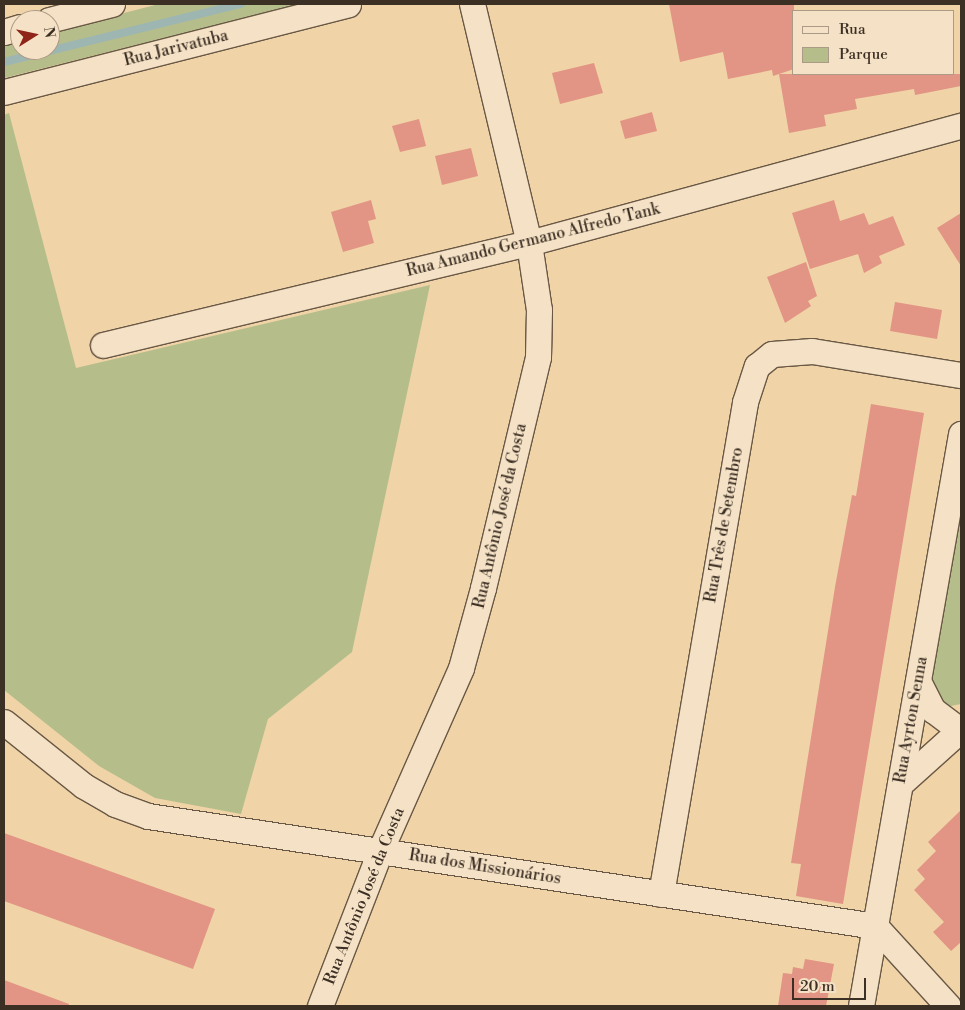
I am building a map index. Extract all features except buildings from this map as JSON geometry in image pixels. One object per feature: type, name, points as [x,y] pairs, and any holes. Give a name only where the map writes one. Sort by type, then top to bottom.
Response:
[{"type":"street","points":[[60,17],[112,4]]},
{"type":"street","name":"Rua Jarivatuba","points":[[4,92],[348,4]]},
{"type":"street","name":"Rua Antônio José da Costa","points":[[320,1006],[380,852],[452,691],[483,588],[538,357],[539,310],[529,244],[472,4]]},
{"type":"street","name":"Rua Amando Germano Alfredo Tank","points":[[103,345],[529,244],[961,126]]},
{"type":"street","name":"Rua Três de Setembro","points":[[661,894],[746,402],[756,366],[772,354],[812,351],[961,375]]},
{"type":"street","name":"Rua Ayrton Senna","points":[[861,1006],[960,449]]},
{"type":"street","points":[[900,784],[961,730],[933,710],[918,681]]},
{"type":"street","name":"Rua dos Missionários","points":[[4,722],[84,786],[115,804],[148,816],[875,926]]},
{"type":"street","points":[[875,926],[948,1006]]},
{"type":"green space","points":[[159,4],[300,4],[4,78],[4,43],[10,42],[10,60],[60,60],[60,29]]},
{"type":"green space","points":[[9,113],[76,368],[430,285],[352,652],[268,719],[241,814],[155,798],[99,766],[4,690],[4,115]]},
{"type":"green space","points":[[961,509],[961,704],[946,707],[929,683]]},
{"type":"waterway","points":[[4,62],[241,4]]}]
